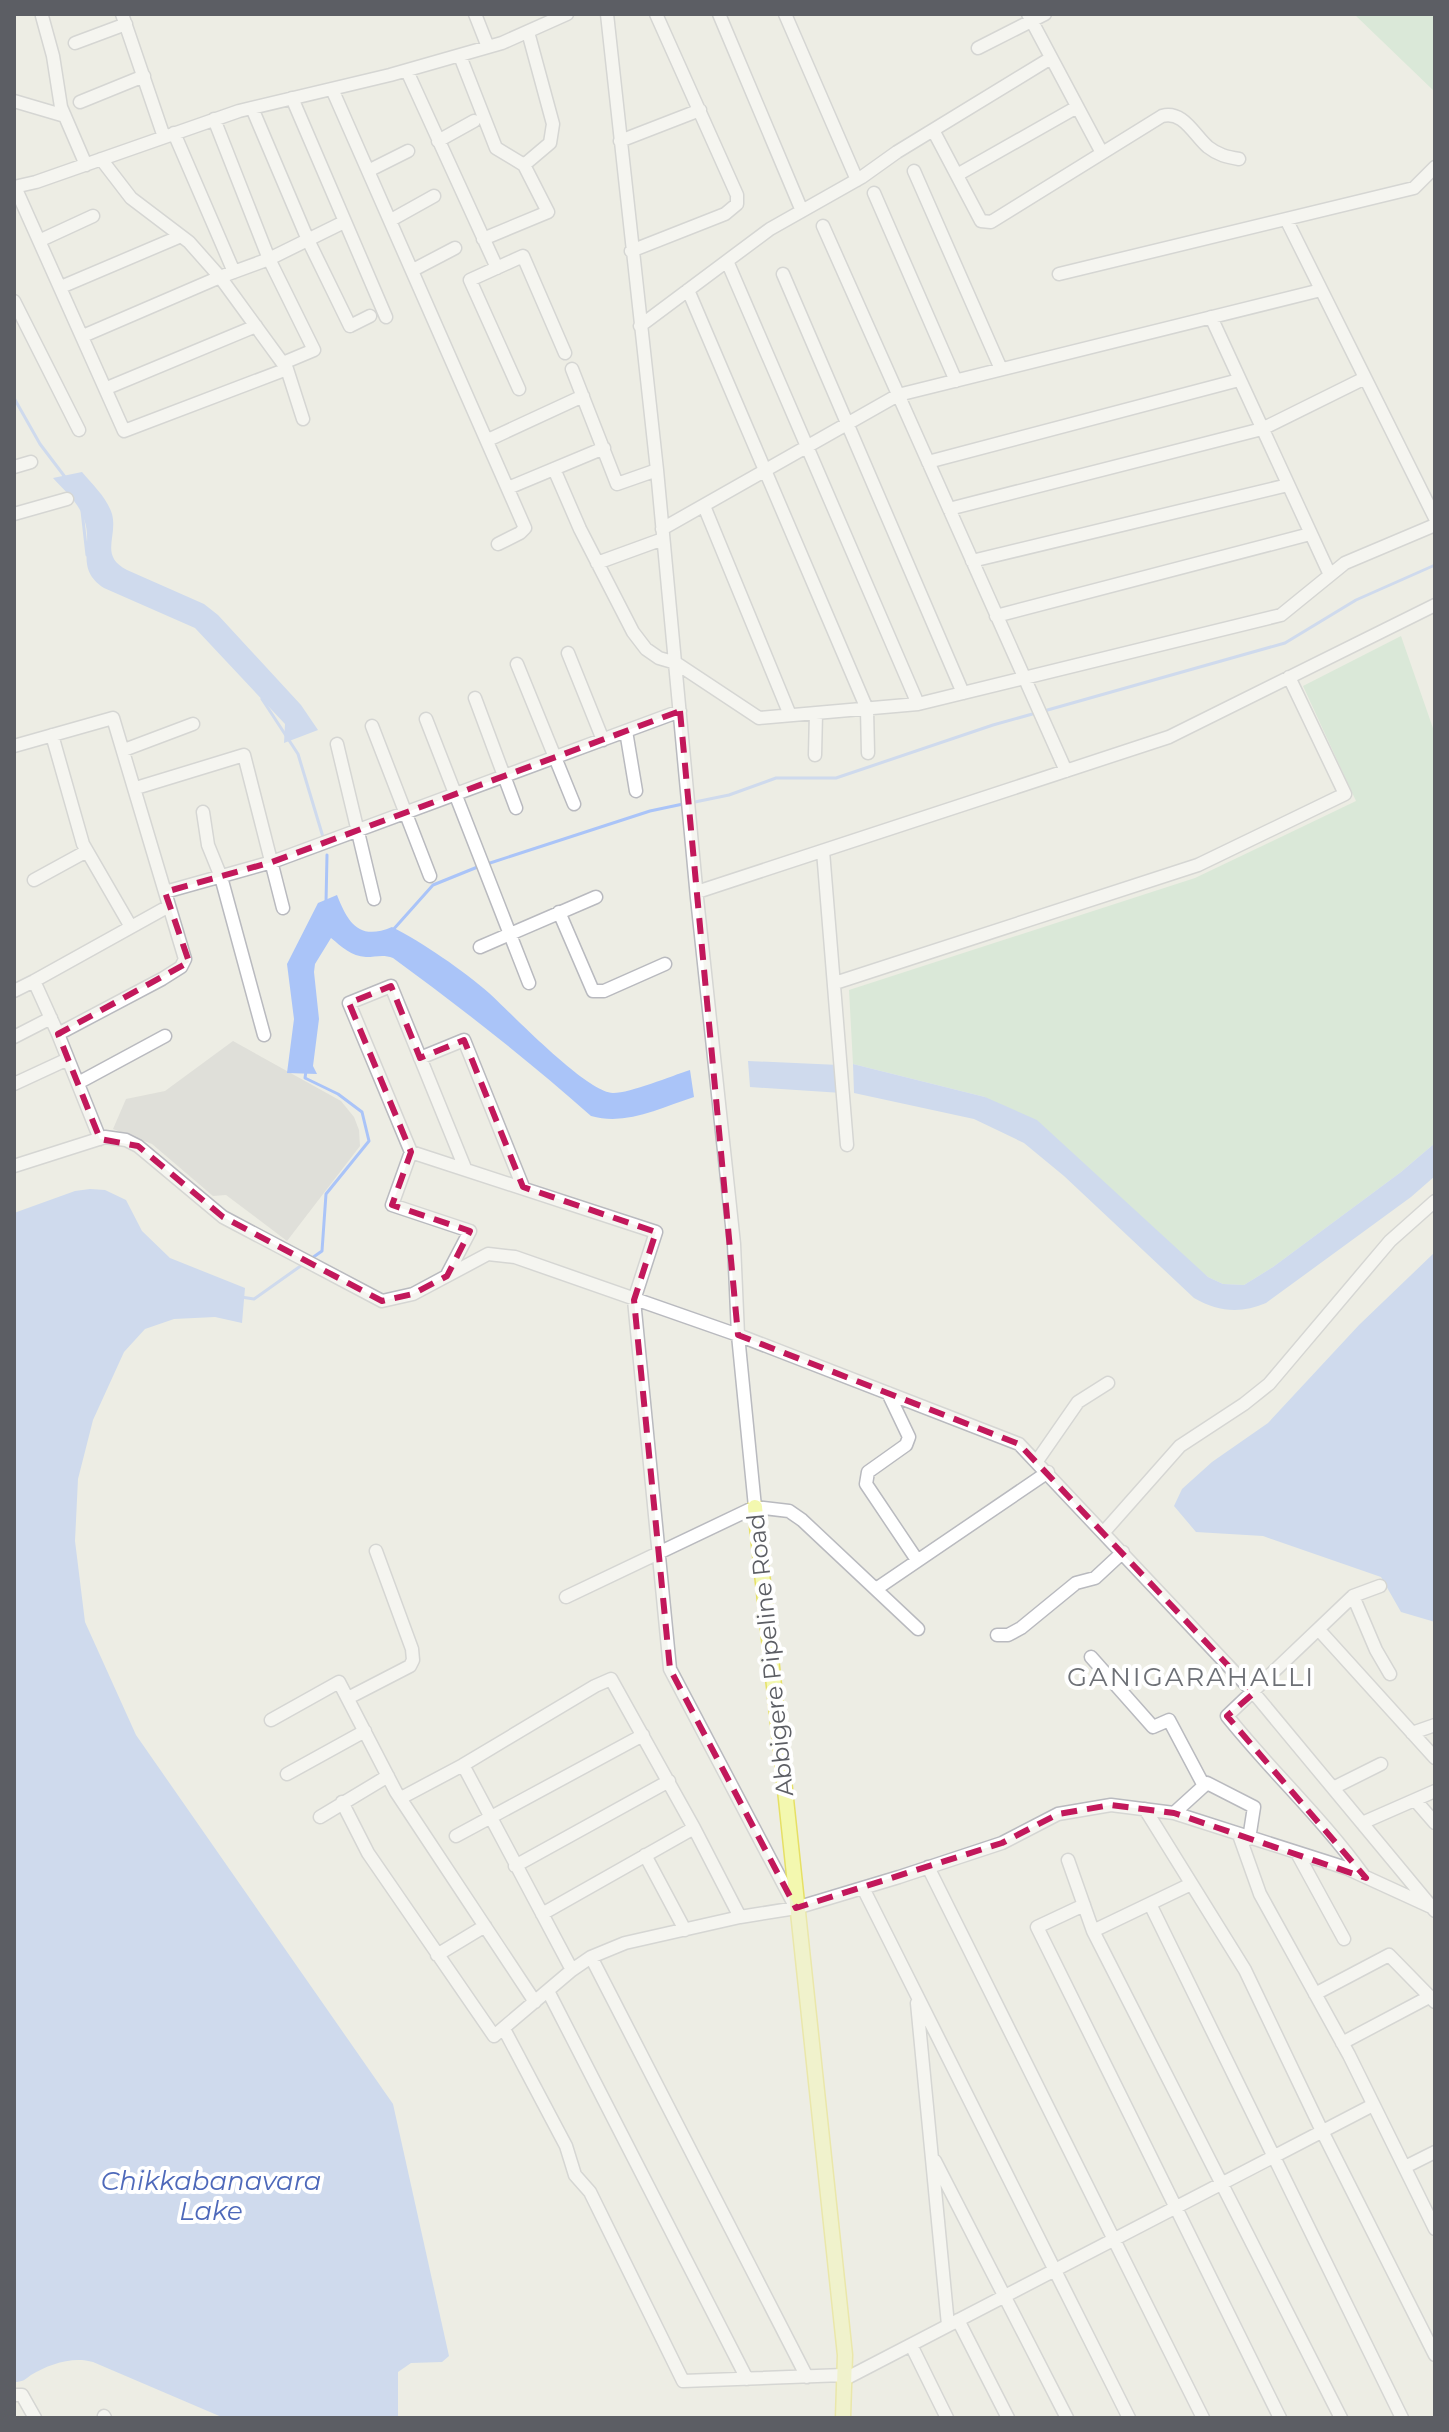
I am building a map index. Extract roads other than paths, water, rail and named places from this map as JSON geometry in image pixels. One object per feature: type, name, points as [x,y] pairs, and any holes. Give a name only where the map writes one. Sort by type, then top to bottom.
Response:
[{"type":"main road","name":"Abbigere Pipeline Road","points":[[755,1507],[845,2355],[843,2418]]},
{"type":"street","points":[[475,14],[488,47]]},
{"type":"street","points":[[214,119],[269,259],[314,350],[285,366],[124,431],[15,187],[214,119],[460,56],[528,32],[567,14]]},
{"type":"street","name":"Abbigere Pipeline Road","points":[[607,14],[657,470],[734,1244],[738,1335],[755,1507]]},
{"type":"street","points":[[631,251],[725,214],[737,204],[737,195],[656,14]]},
{"type":"street","points":[[719,14],[802,211]]},
{"type":"street","points":[[785,14],[857,180]]},
{"type":"street","points":[[978,48],[1030,17],[1045,14]]},
{"type":"street","points":[[42,16],[65,116],[86,165]]},
{"type":"street","points":[[1030,17],[1102,153]]},
{"type":"street","points":[[75,43],[124,19],[169,135],[234,272]]},
{"type":"street","points":[[524,165],[550,143],[553,124],[528,32]]},
{"type":"street","points":[[460,56],[496,148],[524,165],[548,212],[483,239]]},
{"type":"street","points":[[640,326],[770,229],[857,180],[1051,58]]},
{"type":"street","points":[[407,71],[497,268]]},
{"type":"street","points":[[80,102],[144,76]]},
{"type":"street","points":[[332,89],[525,528],[498,544]]},
{"type":"street","points":[[292,98],[386,317]]},
{"type":"street","points":[[14,101],[65,116]]},
{"type":"street","points":[[957,175],[1077,107]]},
{"type":"street","points":[[252,108],[308,240],[350,326],[370,316]]},
{"type":"street","points":[[620,141],[700,110]]},
{"type":"street","points":[[933,130],[981,221],[991,222],[1162,116],[1178,116],[1222,157],[1239,159]]},
{"type":"street","points":[[438,141],[474,121]]},
{"type":"street","points":[[368,171],[408,151]]},
{"type":"street","points":[[101,159],[131,198],[181,236],[220,277],[285,366],[303,419]]},
{"type":"street","points":[[1059,274],[1414,188],[1435,167]]},
{"type":"street","points":[[914,171],[1001,369]]},
{"type":"street","points":[[874,193],[956,381]]},
{"type":"street","points":[[391,220],[434,196]]},
{"type":"street","points":[[41,240],[93,216]]},
{"type":"street","points":[[1286,219],[1435,518]]},
{"type":"street","points":[[83,336],[269,259],[344,222]]},
{"type":"street","points":[[823,226],[1066,771]]},
{"type":"street","points":[[61,287],[181,236]]},
{"type":"street","points":[[413,270],[455,248]]},
{"type":"street","points":[[519,389],[470,280],[523,256],[565,353]]},
{"type":"street","points":[[727,261],[918,704]]},
{"type":"street","points":[[783,274],[963,693]]},
{"type":"street","points":[[688,290],[867,709],[868,753]]},
{"type":"street","points":[[597,563],[662,534],[704,506],[898,395],[1321,290]]},
{"type":"street","points":[[14,301],[79,430]]},
{"type":"street","points":[[1211,317],[1330,575]]},
{"type":"street","points":[[107,388],[256,326]]},
{"type":"street","points":[[572,369],[617,484],[657,470]]},
{"type":"street","points":[[949,509],[1262,429],[1365,378]]},
{"type":"street","points":[[928,462],[1239,380]]},
{"type":"street","points":[[488,440],[583,396]]},
{"type":"street","points":[[508,488],[604,448]]},
{"type":"street","points":[[14,467],[31,462]]},
{"type":"street","points":[[554,469],[597,563],[639,641],[659,658],[676,663],[759,718],[918,704],[1281,615],[1345,563],[1435,525]]},
{"type":"street","points":[[972,561],[1288,485]]},
{"type":"street","points":[[14,514],[67,499]]},
{"type":"street","points":[[704,506],[790,715]]},
{"type":"street","points":[[996,616],[1310,534]]},
{"type":"street","points":[[697,892],[1169,737],[1435,605]]},
{"type":"street","points":[[568,653],[603,740]]},
{"type":"street","points":[[517,664],[574,804]]},
{"type":"street","points":[[835,983],[1198,865],[1345,794],[1289,677]]},
{"type":"street","points":[[475,698],[516,808]]},
{"type":"street","points":[[165,892],[272,862],[680,711]]},
{"type":"street","points":[[815,755],[816,713]]},
{"type":"street","points":[[14,746],[113,718],[185,954],[181,967],[58,1034]]},
{"type":"street","points":[[426,719],[529,983]]},
{"type":"street","points":[[124,750],[193,724]]},
{"type":"street","points":[[372,726],[430,876]]},
{"type":"street","points":[[626,731],[636,791]]},
{"type":"street","points":[[52,735],[87,851],[131,927]]},
{"type":"street","points":[[337,744],[374,899]]},
{"type":"street","points":[[136,788],[244,755],[283,908]]},
{"type":"street","points":[[203,812],[208,845],[221,877],[264,1035]]},
{"type":"street","points":[[34,880],[87,851]]},
{"type":"street","points":[[823,851],[847,1145]]},
{"type":"street","points":[[480,947],[596,897]]},
{"type":"street","points":[[14,991],[169,906]]},
{"type":"street","points":[[559,912],[593,991],[604,991],[665,964]]},
{"type":"street","points":[[34,981],[100,1139]]},
{"type":"street","points":[[447,1276],[470,1231],[392,1205],[411,1152],[349,1003],[391,986],[465,1168]]},
{"type":"street","points":[[14,1037],[51,1018]]},
{"type":"street","points":[[78,1083],[165,1036]]},
{"type":"street","points":[[420,1058],[464,1040],[523,1187]]},
{"type":"street","points":[[14,1084],[68,1059]]},
{"type":"street","points":[[14,1166],[100,1139],[126,1140],[138,1146],[223,1217],[382,1301],[413,1294],[488,1254],[515,1257],[738,1335],[1019,1444],[1254,1693],[1434,1909]]},
{"type":"street","points":[[411,1152],[656,1232],[634,1300],[670,1669],[796,1908]]},
{"type":"street","points":[[1103,1533],[1180,1446],[1269,1384],[1390,1241],[1435,1201]]},
{"type":"street","points":[[1037,1461],[1078,1402],[1108,1383]]},
{"type":"street","points":[[888,1393],[909,1437],[906,1445],[868,1472],[866,1484],[917,1560]]},
{"type":"street","points":[[876,1589],[1048,1472]]},
{"type":"street","points":[[566,1597],[755,1507],[789,1511],[918,1629]]},
{"type":"street","points":[[348,1698],[410,1666],[413,1660],[412,1649],[376,1551]]},
{"type":"street","points":[[997,1635],[1008,1635],[1021,1628],[1076,1583],[1095,1578],[1123,1552]]},
{"type":"street","points":[[1366,1878],[1345,1849],[1264,1762],[1227,1716],[1353,1596],[1380,1586]]},
{"type":"street","points":[[1353,1596],[1390,1674]]},
{"type":"street","points":[[1319,1630],[1435,1758]]},
{"type":"street","points":[[1091,1657],[1153,1727],[1169,1720],[1204,1786]]},
{"type":"street","points":[[401,1798],[611,1679],[740,1917]]},
{"type":"street","points":[[271,1720],[339,1682],[401,1798],[535,2002]]},
{"type":"street","points":[[1412,1733],[1435,1725]]},
{"type":"street","points":[[287,1774],[365,1731]]},
{"type":"street","points":[[456,1836],[643,1735]]},
{"type":"street","points":[[1333,1788],[1381,1764]]},
{"type":"street","points":[[463,1765],[572,1970]]},
{"type":"street","points":[[320,1817],[388,1776]]},
{"type":"street","points":[[515,1866],[669,1781]]},
{"type":"street","points":[[1174,1813],[1207,1783],[1254,1807],[1244,1837],[1260,1894],[1342,2043],[1435,2229]]},
{"type":"street","points":[[1362,1823],[1435,1791]]},
{"type":"street","points":[[1415,1800],[1435,1823]]},
{"type":"street","points":[[342,1802],[368,1853],[494,2036],[572,1970],[591,1957],[625,1943],[740,1917],[796,1908],[1002,1843],[1058,1814],[1111,1805],[1174,1813],[1346,1868],[1434,1909]]},
{"type":"street","points":[[1145,1809],[1245,1970],[1435,2355]]},
{"type":"street","points":[[542,1914],[694,1828]]},
{"type":"street","points":[[1297,1853],[1344,1939]]},
{"type":"street","points":[[645,1855],[685,1930]]},
{"type":"street","points":[[1068,1860],[1093,1931],[1341,2418]]},
{"type":"street","points":[[928,1867],[1203,2418]]},
{"type":"street","points":[[1093,1931],[1191,1884]]},
{"type":"street","points":[[863,1888],[1129,2418]]},
{"type":"street","points":[[1150,1904],[1402,2418]]},
{"type":"street","points":[[1084,1905],[1037,1927],[1280,2418]]},
{"type":"street","points":[[437,1955],[485,1926]]},
{"type":"street","points":[[1315,1994],[1389,1955],[1432,2000],[1342,2043]]},
{"type":"street","points":[[591,1957],[807,2377]]},
{"type":"street","points":[[548,1991],[747,2379]]},
{"type":"street","points":[[917,1996],[931,2154],[953,2323],[1008,2418]]},
{"type":"street","points":[[504,2029],[566,2146],[575,2175],[590,2192],[683,2381],[844,2377],[1373,2105]]},
{"type":"street","points":[[1405,2167],[1435,2152]]},
{"type":"street","points":[[931,2154],[1067,2418]]},
{"type":"street","points":[[912,2347],[947,2418]]},
{"type":"street","points":[[14,2395],[22,2395],[35,2418]]},
{"type":"water","points":[[82,472],[110,508],[112,552],[119,565],[204,604],[218,615],[301,705],[318,730],[284,743],[285,724],[195,628],[104,588],[95,580],[87,564],[86,529],[82,513],[53,478]]},
{"type":"water","points":[[337,895],[356,927],[371,932],[392,927],[455,966],[585,1080],[613,1093],[690,1070],[694,1097],[630,1117],[604,1119],[591,1116],[494,1034],[393,958],[356,955],[331,938],[315,964],[314,972],[319,1019],[313,1066],[317,1074],[287,1073],[294,1019],[287,964],[318,903]]},
{"type":"water","points":[[748,1061],[839,1065],[842,1093],[750,1087]]},
{"type":"water","points":[[853,1064],[985,1097],[1037,1120],[1208,1277],[1223,1284],[1244,1285],[1273,1267],[1435,1143],[1435,1176],[1266,1303],[1248,1309],[1221,1309],[1194,1298],[1064,1176],[1024,1143],[974,1119],[854,1093]]},
{"type":"water","name":"Chikkabanavara Lake","points":[[105,1190],[126,1200],[142,1231],[170,1258],[245,1288],[242,1323],[215,1317],[174,1319],[145,1329],[124,1352],[93,1420],[78,1479],[75,1541],[85,1622],[136,1735],[393,2104],[449,2356],[442,2362],[411,2363],[398,2372],[398,2418],[224,2418],[85,2360],[53,2364],[14,2382],[14,1213],[75,1191]]},
{"type":"water","points":[[1435,1252],[1435,1622],[1401,1612],[1381,1577],[1263,1536],[1196,1532],[1174,1506],[1182,1489],[1212,1462],[1268,1423],[1359,1325]]},
{"type":"waterway","points":[[14,398],[40,444],[65,477]]},
{"type":"waterway","points":[[82,511],[87,555]]},
{"type":"waterway","points":[[1044,711],[1285,643],[1356,600],[1435,565]]},
{"type":"waterway","points":[[262,699],[298,754],[323,837]]},
{"type":"waterway","points":[[690,803],[729,795],[776,778],[836,778],[1036,713]]},
{"type":"waterway","points":[[487,864],[650,811],[683,804]]},
{"type":"waterway","points":[[326,903],[327,855]]},
{"type":"waterway","points":[[392,931],[433,885],[480,866]]},
{"type":"waterway","points":[[306,1071],[305,1078],[338,1094],[362,1112],[369,1141],[326,1194],[322,1251],[312,1258]]},
{"type":"waterway","points":[[241,1297],[254,1299],[302,1265]]},
{"type":"district","name":"GANIGARAHALLI","points":[[1191,1677]]}]
